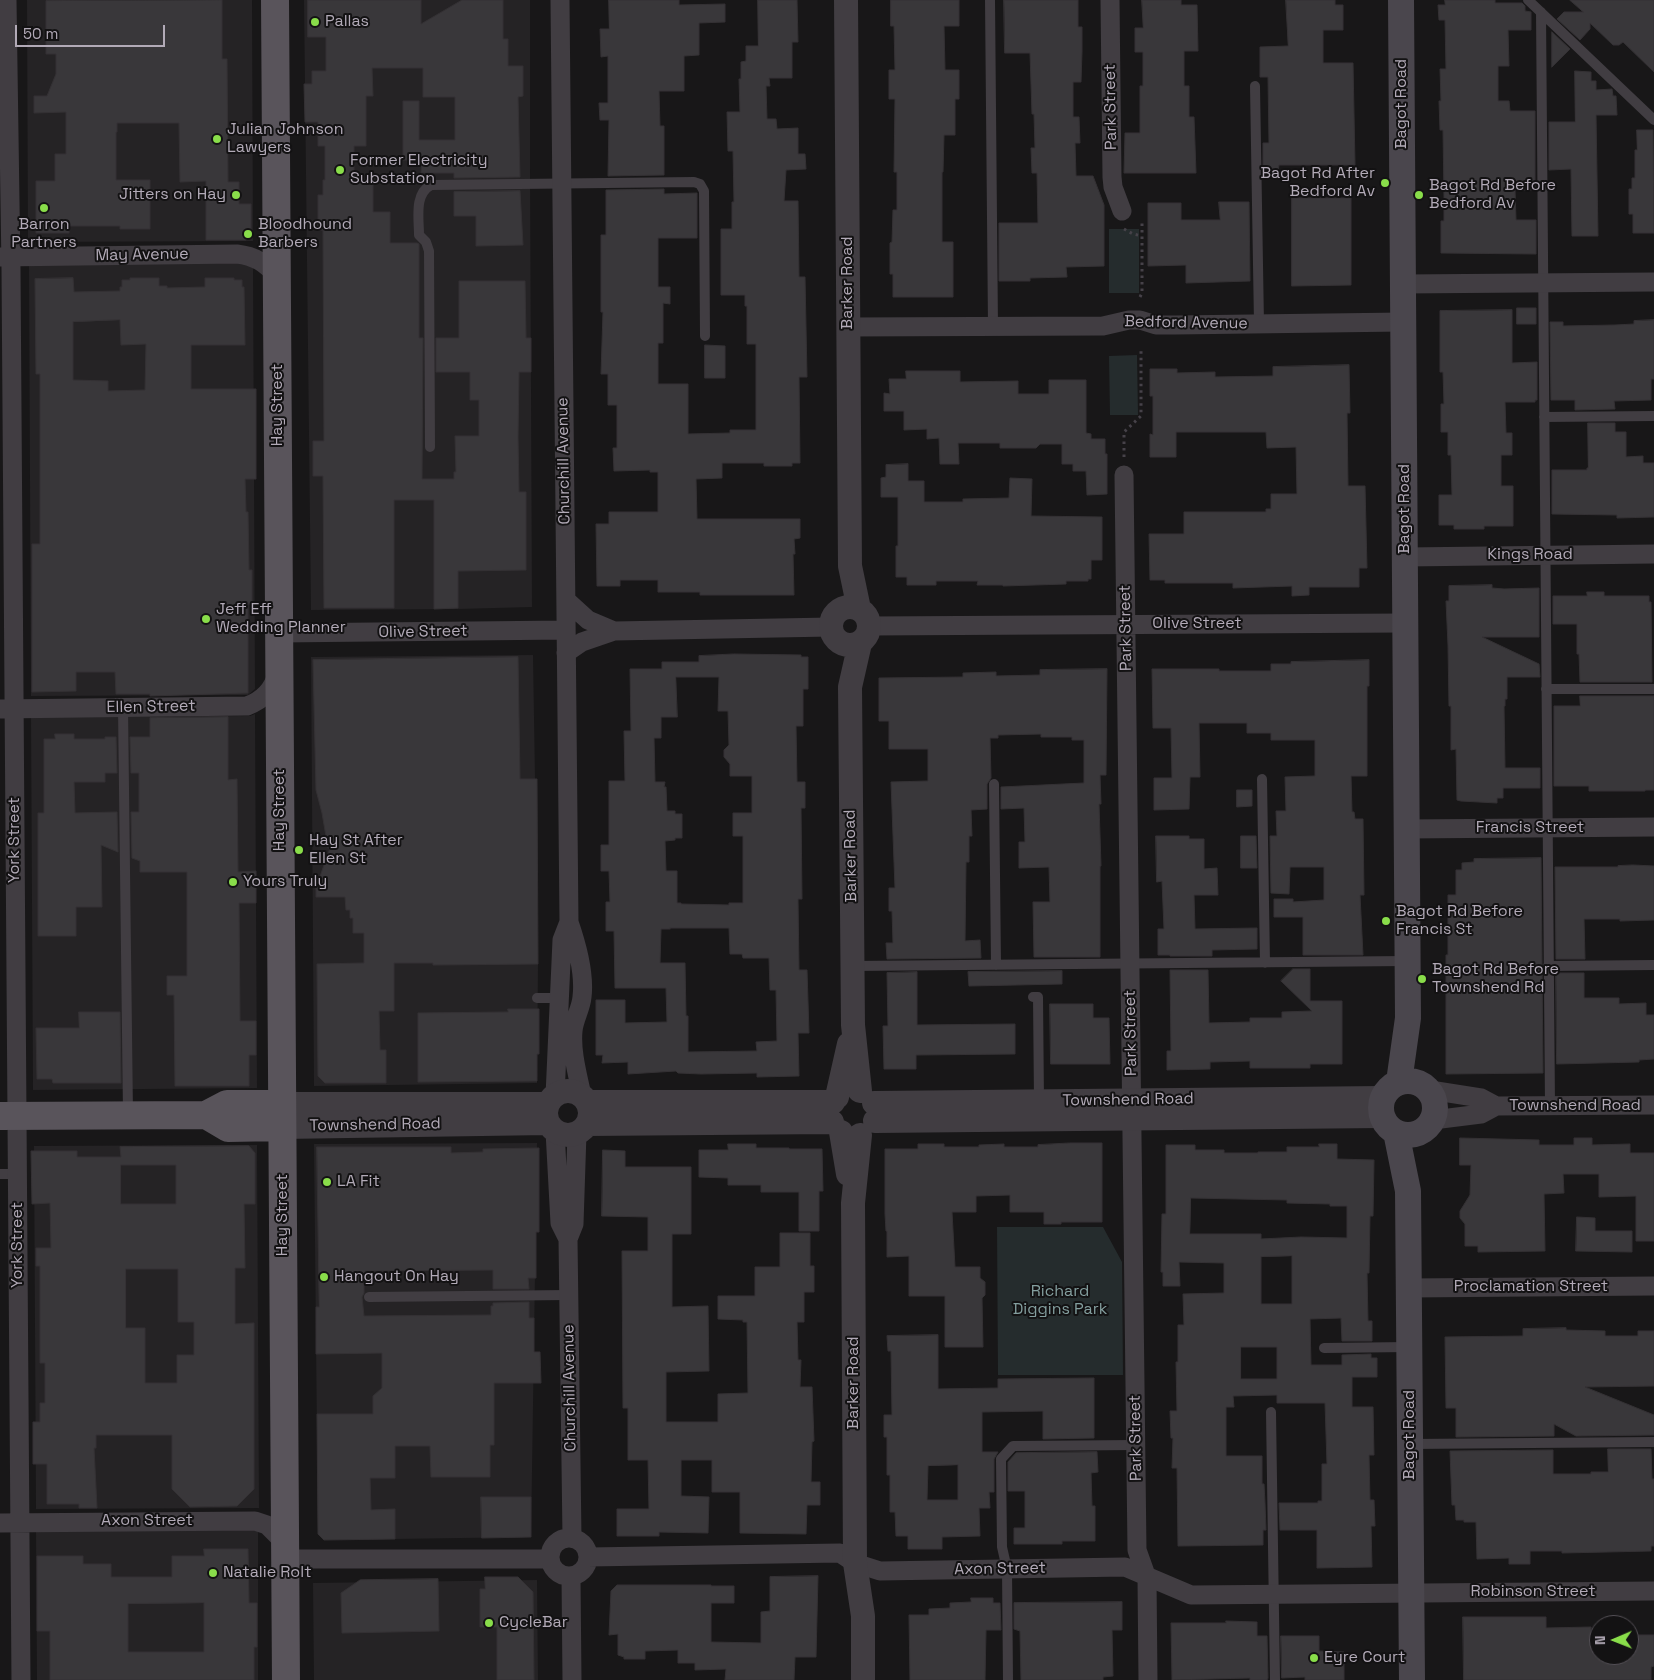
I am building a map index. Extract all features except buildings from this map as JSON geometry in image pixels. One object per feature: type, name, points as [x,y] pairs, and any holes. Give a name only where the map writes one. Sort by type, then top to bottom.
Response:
[{"type":"main road","name":"Hay Street","points":[[275,0],[286,1680]]},
{"type":"main road","name":"Bagot Road","points":[[1401,0],[1412,1680]]},
{"type":"main road","name":"Townshend Road","points":[[8,1116],[206,1115],[227,1104],[282,1115]]},
{"type":"street","name":"York Street","points":[[7,0],[5,257],[7,708],[22,967],[8,1116],[20,1522],[21,1680]]},
{"type":"street","name":"Churchill Avenue","points":[[560,0],[569,922],[583,982],[580,1008],[573,1032],[567,1114]]},
{"type":"street","name":"Barker Road","points":[[846,0],[855,1563],[863,1616],[863,1680]]},
{"type":"street","name":"Park Street","points":[[1110,0],[1112,178],[1113,187],[1122,211]]},
{"type":"street","name":"May Avenue","points":[[5,257],[237,254],[260,260],[277,276]]},
{"type":"street","points":[[1403,284],[1654,282]]},
{"type":"street","name":"Bedford Avenue","points":[[848,327],[1103,326],[1129,320],[1140,320],[1156,325],[1403,322]]},
{"type":"street","name":"Park Street","points":[[1124,475],[1137,1550],[1148,1578],[1148,1680]]},
{"type":"street","name":"Kings Road","points":[[1405,556],[1654,554]]},
{"type":"street","name":"Olive Street","points":[[566,600],[588,620],[614,631]]},
{"type":"street","name":"Olive Street","points":[[566,653],[582,642],[614,631],[849,626],[1405,623]]},
{"type":"street","name":"Olive Street","points":[[279,633],[566,630]]},
{"type":"street","name":"Ellen Street","points":[[7,708],[247,706],[260,700],[269,691],[274,684],[280,665]]},
{"type":"street","name":"Francis Street","points":[[1407,829],[1654,828]]},
{"type":"street","name":"Churchill Avenue","points":[[569,922],[562,940],[559,998],[574,1224],[568,1239],[572,1538]]},
{"type":"street","name":"Townshend Road","points":[[1408,1107],[1481,1098],[1496,1106],[1654,1105]]},
{"type":"street","name":"Townshend Road","points":[[852,1113],[1039,1101],[1131,1109]]},
{"type":"street","name":"Townshend Road","points":[[282,1115],[852,1113],[1408,1107],[1481,1114],[1496,1106]]},
{"type":"street","name":"Proclamation Street","points":[[1409,1288],[1654,1286]]},
{"type":"street","name":"Axon Street","points":[[0,1522],[255,1521],[267,1525],[285,1551]]},
{"type":"street","points":[[572,1538],[585,1547],[588,1557],[583,1570],[571,1577],[554,1570],[550,1553],[556,1543],[572,1538]]},
{"type":"street","points":[[285,1551],[550,1559]]},
{"type":"street","name":"Axon Street","points":[[588,1557],[840,1553],[855,1563],[880,1571],[1125,1568],[1191,1595],[1411,1592]]},
{"type":"street","name":"Barker Road","points":[[847,1680],[847,1618],[855,1563]]},
{"type":"street","points":[[571,1577],[572,1680]]},
{"type":"street","name":"Robinson Street","points":[[1411,1592],[1654,1591]]},
{"type":"lane","points":[[990,0],[993,327]]},
{"type":"lane","points":[[1528,0],[1654,120]]},
{"type":"lane","points":[[1541,12],[1550,1106]]},
{"type":"lane","points":[[1255,86],[1259,324]]},
{"type":"lane","points":[[430,448],[429,251],[426,242],[419,235],[419,201],[424,189],[433,184],[694,182],[700,184],[704,191],[705,336]]},
{"type":"lane","points":[[1544,417],[1654,416]]},
{"type":"lane","points":[[1546,689],[1654,689]]},
{"type":"lane","points":[[123,707],[124,966],[128,1115]]},
{"type":"lane","points":[[1262,779],[1265,963]]},
{"type":"lane","points":[[994,784],[996,965]]},
{"type":"lane","points":[[852,966],[1408,961]]},
{"type":"lane","points":[[1548,966],[1654,964]]},
{"type":"lane","points":[[1033,997],[1038,997],[1039,1101]]},
{"type":"lane","points":[[537,998],[559,998]]},
{"type":"lane","points":[[369,1297],[569,1295]]},
{"type":"lane","points":[[1324,1348],[1410,1348]]},
{"type":"lane","points":[[1272,1412],[1275,1680]]},
{"type":"lane","points":[[1410,1444],[1654,1442]]},
{"type":"lane","points":[[1008,1680],[1007,1569],[1002,1547],[1001,1459],[1013,1446],[1136,1445]]},
{"type":"path","points":[[1140,296],[1142,292],[1142,221]]},
{"type":"path","points":[[1124,475],[1124,432],[1141,416],[1141,351]]},
{"type":"shaded area","points":[[27,0],[252,0],[253,241],[28,242]]},
{"type":"shaded area","points":[[304,0],[530,0],[532,607],[311,610]]},
{"type":"shaded area","points":[[29,263],[253,263],[255,689],[248,695],[31,696]]},
{"type":"shaded area","points":[[533,655],[538,964],[537,1083],[314,1086],[311,657]]},
{"type":"shaded area","points":[[255,714],[257,1088],[33,1090],[31,717],[250,716]]},
{"type":"shaded area","points":[[537,1143],[531,1537],[324,1540],[318,1534],[314,1144]]},
{"type":"shaded area","points":[[257,1145],[259,1508],[36,1509],[34,1146]]},
{"type":"shaded area","points":[[258,1529],[258,1680],[37,1680],[36,1531]]},
{"type":"shaded area","points":[[537,1580],[538,1680],[314,1680],[313,1583]]},
{"type":"green space","points":[[1109,229],[1139,229],[1139,293],[1109,293]]},
{"type":"green space","points":[[1137,355],[1138,415],[1110,415],[1109,356]]},
{"type":"green space","name":"Richard Diggins Park","points":[[997,1227],[1103,1227],[1122,1262],[1123,1375],[998,1375]]},
{"type":"place","name":"Pallas","points":[[315,22]]},
{"type":"place","name":"Julian Johnson Lawyers","points":[[217,139]]},
{"type":"place","name":"Former Electricity Substation","points":[[340,170]]},
{"type":"place","name":"Bagot Rd After Bedford Av","points":[[1385,183]]},
{"type":"place","name":"Jitters on Hay","points":[[236,195]]},
{"type":"place","name":"Bagot Rd Before Bedford Av","points":[[1419,195]]},
{"type":"place","name":"Barron Partners","points":[[44,208]]},
{"type":"place","name":"Bloodhound Barbers","points":[[248,234]]},
{"type":"place","name":"Jeff Eff Wedding Planner","points":[[206,619]]},
{"type":"place","name":"Hay St After Ellen St","points":[[299,850]]},
{"type":"place","name":"Yours Truly","points":[[233,882]]},
{"type":"place","name":"Bagot Rd Before Francis St","points":[[1386,921]]},
{"type":"place","name":"Bagot Rd Before Townshend Rd","points":[[1422,979]]},
{"type":"place","name":"LA Fit","points":[[327,1182]]},
{"type":"place","name":"Hangout On Hay","points":[[324,1277]]},
{"type":"place","name":"Natalie Rolt","points":[[213,1573]]},
{"type":"place","name":"CycleBar","points":[[489,1623]]},
{"type":"place","name":"Eyre Court","points":[[1314,1658]]}]
